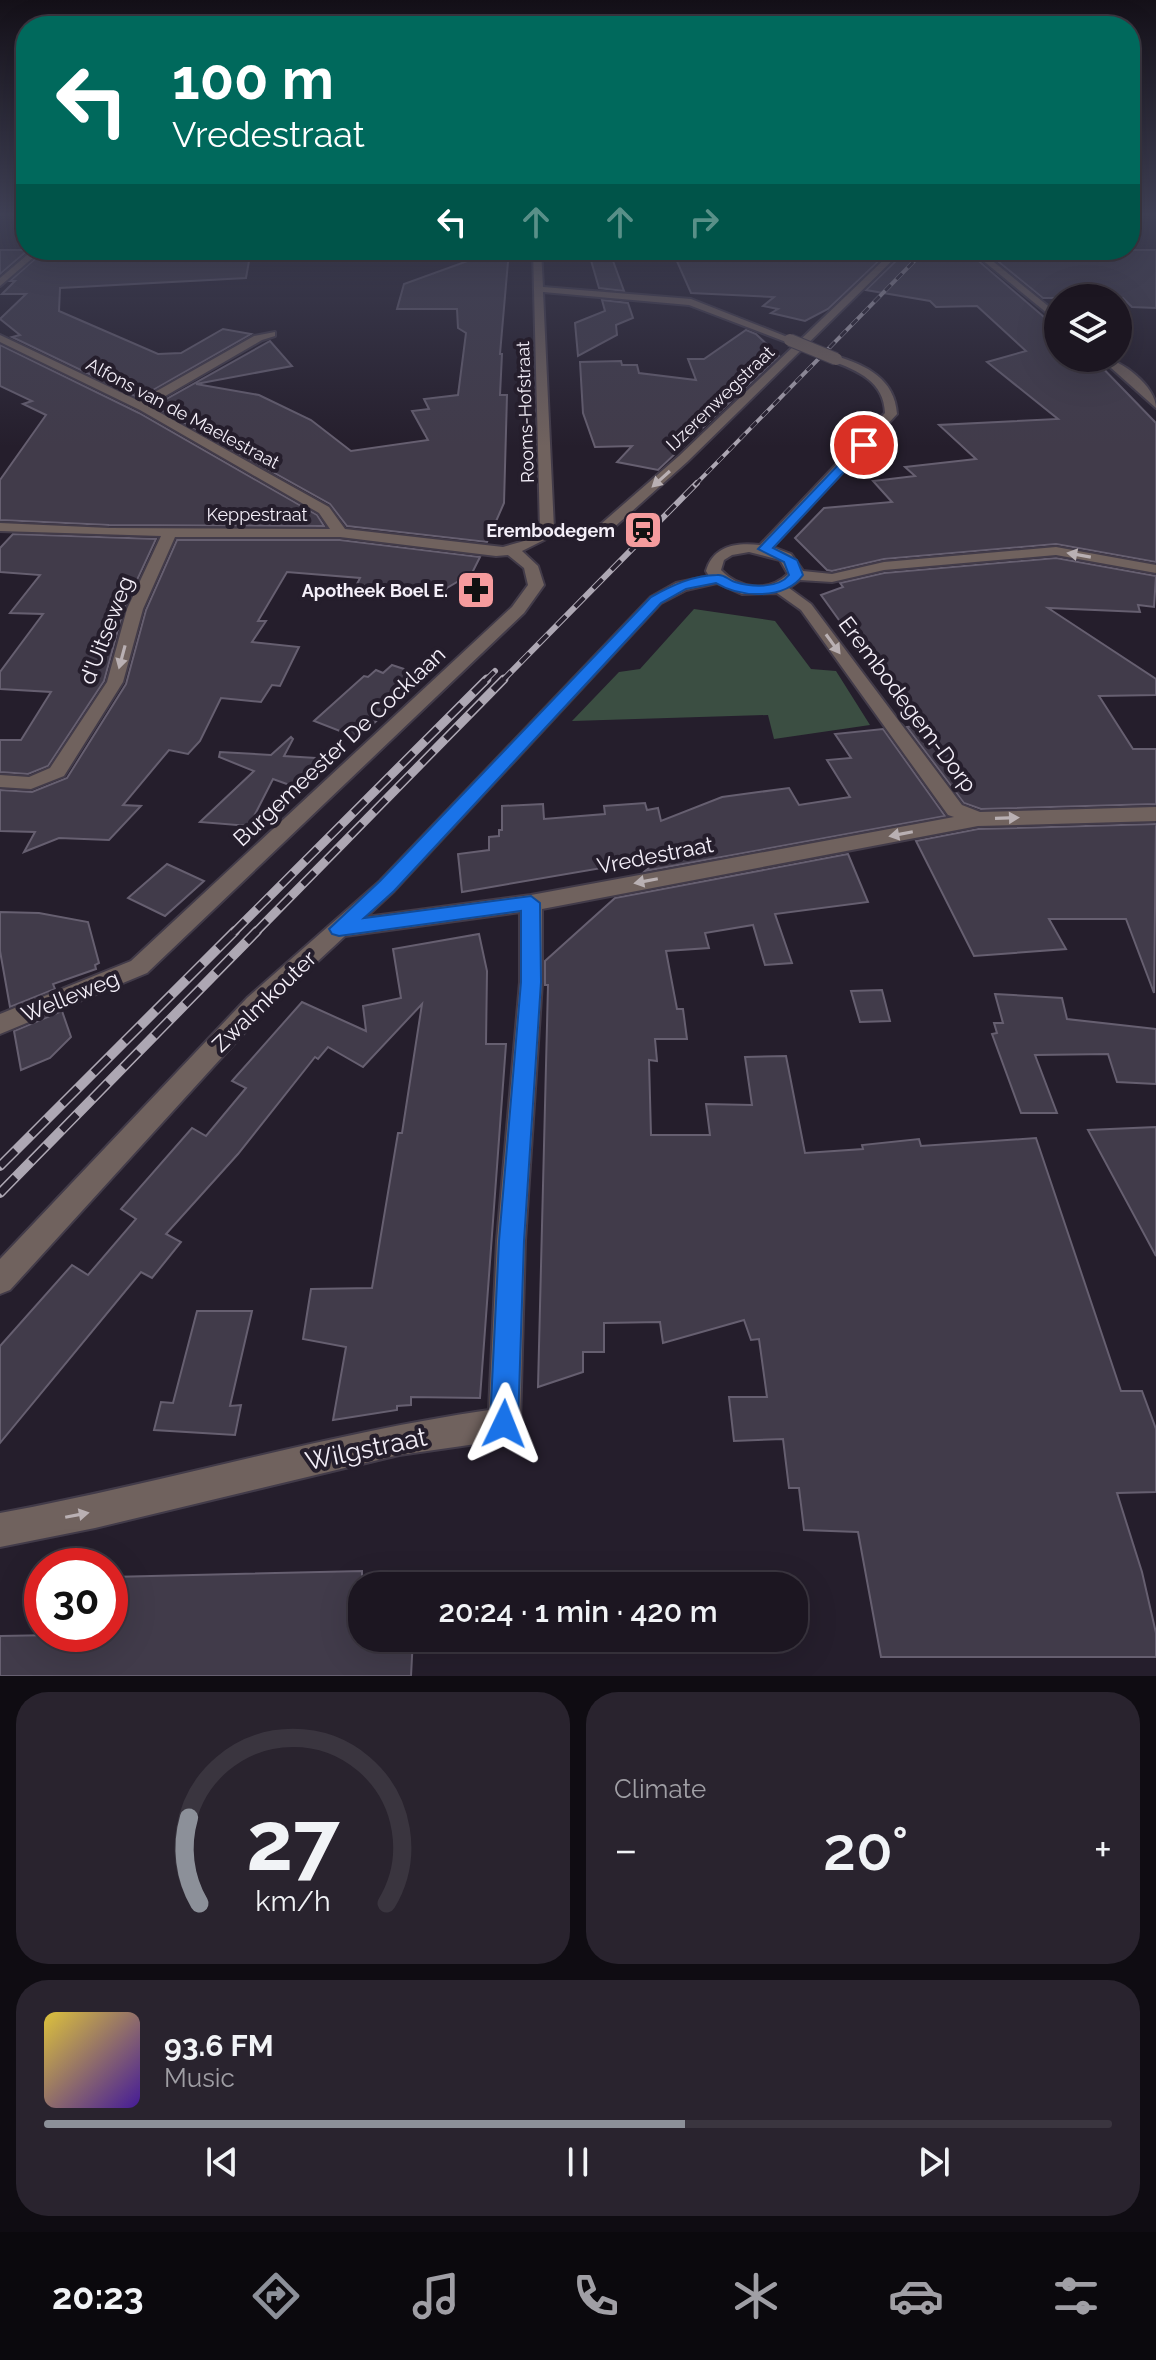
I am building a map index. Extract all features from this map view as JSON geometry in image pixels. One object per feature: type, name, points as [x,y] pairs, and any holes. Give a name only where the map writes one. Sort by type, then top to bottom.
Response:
[{"type":"street","name":"Rooms-Hofstraat","points":[[539,291],[547,533]]},
{"type":"street","points":[[558,291],[691,302],[836,359],[879,381],[891,395],[891,414],[764,549]]},
{"type":"street","name":"IJzerenwegstraat","points":[[547,533],[587,534],[606,527],[683,459],[856,291]]},
{"type":"street","points":[[1024,291],[1044,307]]},
{"type":"street","points":[[540,308],[555,300],[590,295]]},
{"type":"street","points":[[139,406],[258,338],[271,334]]},
{"type":"street","name":"Alfons van de Maelestraat","points":[[0,338],[139,406],[324,510],[340,533]]},
{"type":"street","points":[[1122,372],[1156,405]]},
{"type":"street","name":"Keppestraat","points":[[0,527],[340,533],[475,550],[512,551]]},
{"type":"street","name":"d'Uitseweg","points":[[0,781],[31,783],[57,772],[115,682],[135,609],[170,532]]},
{"type":"street","points":[[512,551],[547,533]]},
{"type":"street","points":[[796,575],[790,560],[764,549],[738,549],[717,558],[713,571],[719,578],[744,589],[780,588],[796,575],[832,578],[884,566],[1056,551],[1156,569]]},
{"type":"street","name":"Burgemeester De Cocklaan","points":[[139,967],[518,610],[536,585],[531,566],[512,551]]},
{"type":"street","name":"Zwalmkouter","points":[[0,1280],[255,1005],[387,886],[656,600],[669,591],[719,578]]},
{"type":"street","name":"Erembodegem-Dorp","points":[[780,588],[806,607],[955,810],[978,819],[1156,814]]},
{"type":"street","name":"Vredestraat","points":[[339,929],[531,903],[978,819]]},
{"type":"street","name":"Wilgstraat","points":[[0,1530],[95,1512],[399,1439],[504,1424],[511,1241],[531,982],[531,903]]},
{"type":"street","name":"Welleweg","points":[[0,1024],[139,967]]},
{"type":"green space","points":[[694,609],[775,621],[811,669],[836,671],[870,725],[774,739],[768,715],[572,721],[619,672],[640,669]]},
{"type":"building","points":[[5,291],[60,291],[59,311],[158,354],[181,353],[223,329],[251,334],[139,398],[12,337],[20,335],[0,319],[26,294],[2,294]]},
{"type":"building","points":[[402,291],[505,291],[500,354],[500,395],[507,395],[504,503],[487,542],[347,526],[330,504],[154,406],[270,341],[292,366],[196,384],[259,395],[311,420],[351,451],[428,440],[412,411],[429,409],[424,399],[458,395],[466,333],[458,328],[457,309],[397,309]]},
{"type":"building","points":[[847,291],[828,309],[805,321],[771,313],[778,309],[763,306],[774,297],[691,293]]},
{"type":"building","points":[[873,291],[1014,291],[1044,317],[1044,372],[1107,372],[1156,423],[1156,562],[1056,544],[884,559],[832,571],[827,570],[795,538],[824,508],[892,502],[873,481],[915,476],[905,467],[976,459],[939,425],[1058,419],[987,362],[1026,351],[977,306],[936,307],[930,301]]},
{"type":"building","points":[[1132,291],[1156,291],[1156,308],[1132,307]]},
{"type":"building","points":[[602,300],[628,303],[633,318],[616,325],[617,335],[578,356],[575,323],[605,311]]},
{"type":"building","points":[[746,330],[756,334],[779,356],[658,470],[617,462],[632,446],[595,447],[583,413],[580,362],[621,361],[622,365],[637,365],[639,373],[696,380],[688,359],[704,359]]},
{"type":"building","points":[[0,345],[139,413],[317,515],[324,526],[109,525],[0,520],[0,480],[46,415],[23,404],[32,401],[0,386]]},
{"type":"building","points":[[13,534],[156,539],[124,608],[104,681],[48,766],[28,774],[0,772],[0,740],[21,740],[51,692],[0,689],[0,672],[43,614],[10,613],[40,575],[0,572],[0,548]]},
{"type":"building","points":[[177,540],[340,540],[480,557],[472,573],[447,588],[440,598],[357,584],[360,578],[287,572],[258,621],[266,621],[252,642],[299,647],[280,686],[272,685],[261,702],[221,698],[200,741],[188,754],[169,750],[123,805],[141,806],[109,840],[59,838],[24,852],[35,832],[0,831],[0,790],[32,792],[67,778],[126,684],[146,610]]},
{"type":"building","points":[[1056,558],[1156,576],[1154,607],[1138,605],[1140,612],[1048,608],[1156,679],[1156,695],[1099,696],[1133,749],[1156,749],[1156,804],[981,809],[964,803],[907,727],[915,726],[821,595],[843,587],[840,583],[884,573]]},
{"type":"building","points":[[392,665],[425,676],[358,738],[314,721],[364,676],[368,677],[376,670],[383,673]]},
{"type":"building","points":[[883,729],[945,816],[645,871],[660,858],[462,892],[458,854],[489,850],[489,837],[499,836],[499,830],[502,830],[502,806],[543,804],[544,819],[605,814],[604,806],[645,803],[647,810],[658,808],[661,821],[722,797],[789,788],[799,805],[850,797],[827,760],[851,758],[835,734]]},
{"type":"building","points":[[291,737],[293,739],[284,756],[334,759],[308,784],[304,782],[298,788],[273,779],[249,826],[200,822],[254,771],[219,757],[220,752],[271,755]]},
{"type":"building","points":[[1156,824],[1154,993],[1126,919],[1049,919],[1066,949],[974,956],[916,841],[978,829]]},
{"type":"building","points":[[848,854],[868,902],[775,914],[792,963],[765,965],[753,925],[705,933],[709,948],[666,951],[677,1009],[683,1009],[687,1039],[655,1039],[657,1061],[649,1060],[651,1135],[710,1135],[706,1104],[752,1105],[745,1057],[786,1056],[805,1153],[863,1149],[862,1145],[919,1139],[921,1146],[1036,1138],[1121,1391],[1142,1391],[1156,1429],[1156,1492],[1117,1493],[1142,1572],[1156,1633],[1156,1657],[881,1657],[858,1532],[804,1530],[799,1488],[789,1488],[783,1439],[734,1441],[729,1397],[767,1397],[759,1339],[751,1340],[744,1320],[663,1343],[660,1322],[604,1323],[604,1352],[583,1352],[583,1372],[538,1387],[548,985],[545,985],[545,961],[615,898]]},
{"type":"building","points":[[167,864],[204,881],[165,916],[128,898]]},
{"type":"building","points":[[0,912],[39,913],[88,922],[99,963],[95,965],[96,969],[53,984],[55,989],[10,1007],[0,951]]},
{"type":"building","points":[[479,934],[487,971],[486,1044],[506,1044],[480,1398],[411,1397],[411,1405],[397,1406],[397,1410],[333,1420],[346,1347],[303,1339],[311,1289],[372,1288],[398,1133],[402,1133],[422,1004],[363,1067],[328,1047],[318,1059],[315,1057],[238,1154],[166,1234],[181,1242],[152,1278],[141,1272],[0,1443],[0,1346],[72,1265],[88,1275],[136,1219],[121,1209],[192,1128],[206,1136],[246,1088],[232,1081],[302,1002],[366,1031],[363,1006],[401,998],[393,949]]},
{"type":"building","points":[[882,990],[890,1021],[860,1022],[851,991]]},
{"type":"building","points":[[995,994],[1062,998],[1067,1019],[1156,1029],[1156,1084],[1117,1082],[1108,1054],[1035,1055],[1057,1113],[1021,1113],[992,1034],[997,1033],[994,1023],[1003,1023]]},
{"type":"building","points":[[62,1011],[71,1037],[50,1058],[21,1070],[14,1031]]},
{"type":"building","points":[[1156,1127],[1156,1256],[1088,1130]]},
{"type":"building","points":[[197,1311],[252,1311],[230,1406],[241,1405],[235,1435],[154,1430],[161,1402],[173,1403]]},
{"type":"building","points":[[362,1571],[348,1572],[348,1652],[412,1652],[411,1676],[0,1676],[0,1636],[24,1636],[24,1652],[128,1652],[128,1577]]},
{"type":"railway","points":[[695,485],[885,291]]},
{"type":"railway","points":[[502,681],[697,483]]},
{"type":"railway","points":[[0,1166],[495,671]]},
{"type":"railway","points":[[255,933],[504,679]]},
{"type":"railway","points":[[0,1193],[257,931]]},
{"type":"place","name":"Erembodegem","points":[[643,530]]},
{"type":"place","name":"Apotheek Boel E.","points":[[476,590]]},
{"type":"route","points":[[504,1424],[511,1241],[531,982],[531,903],[339,929],[387,886],[656,600],[681,586],[719,578],[729,585],[760,591],[790,583],[796,575],[796,568],[790,560],[764,549],[773,536],[864,445]]}]
